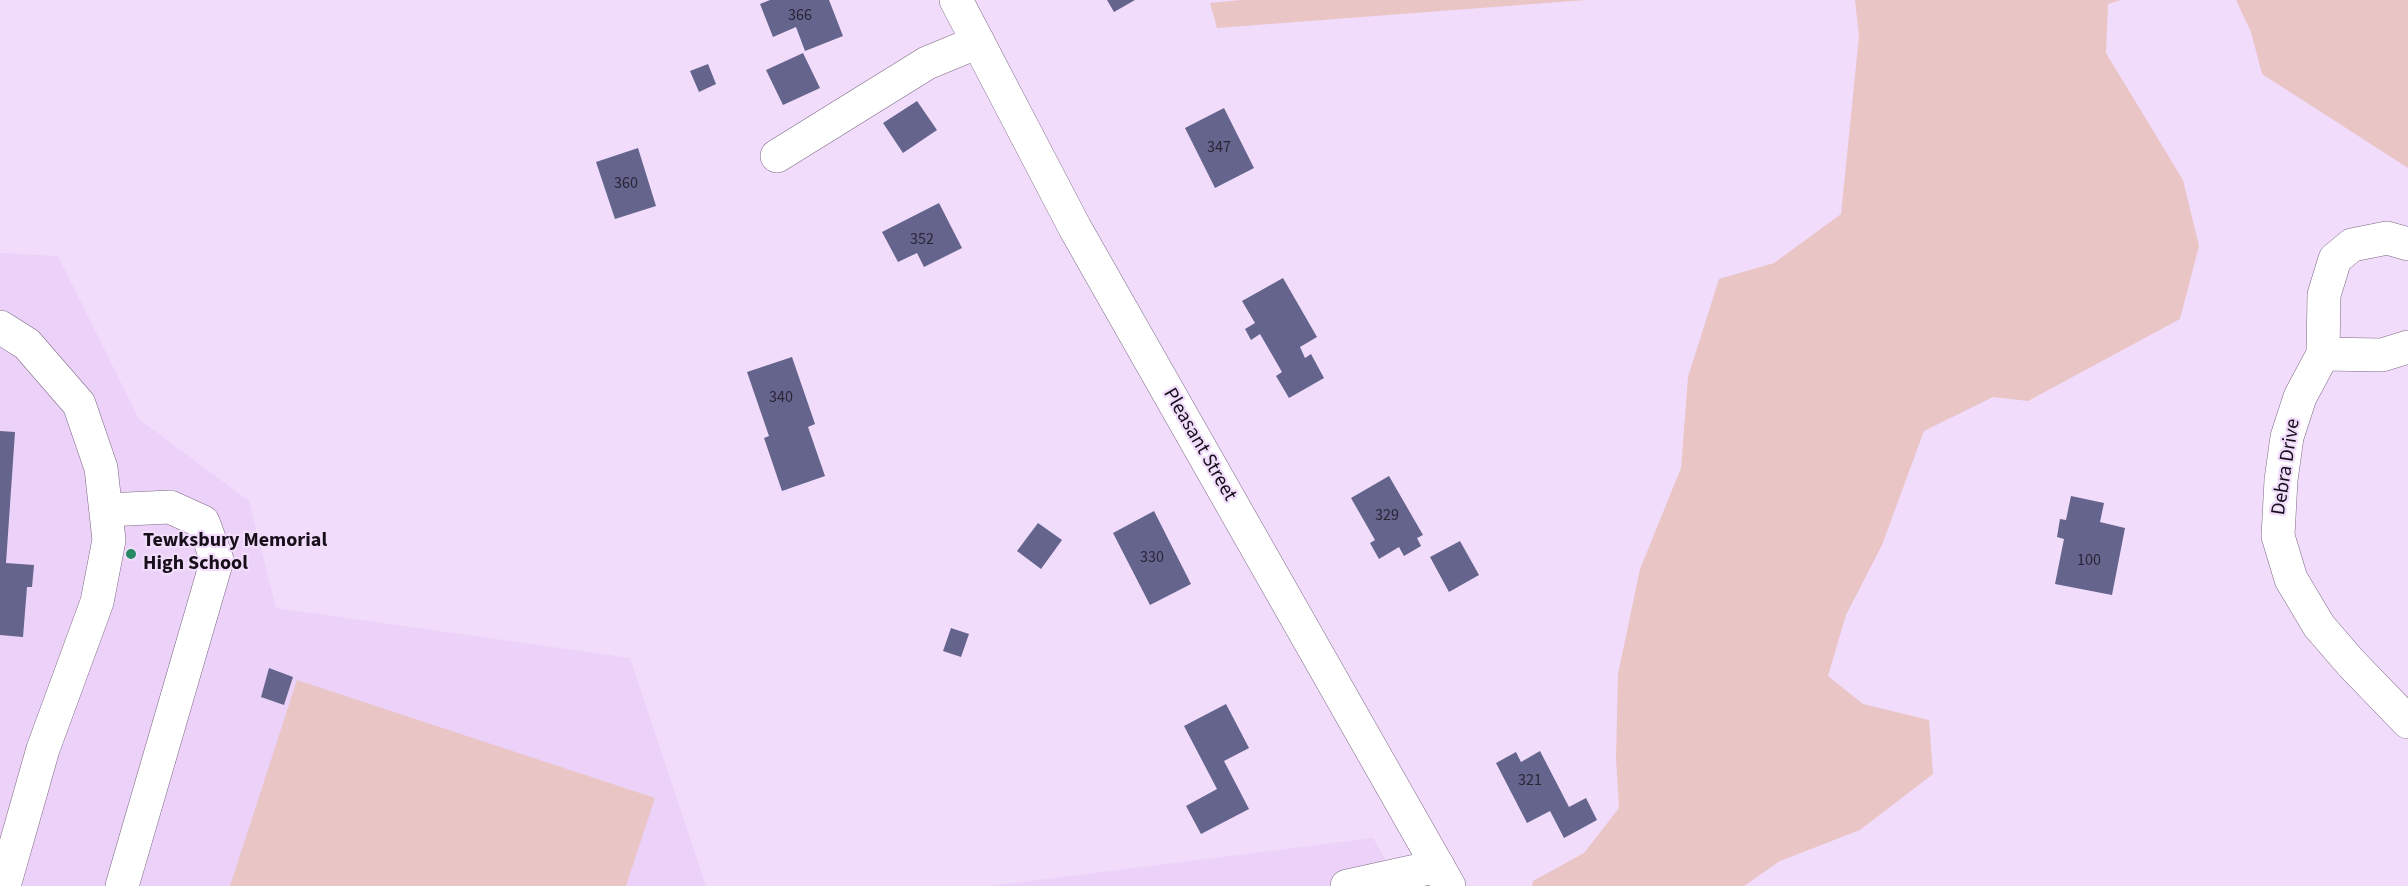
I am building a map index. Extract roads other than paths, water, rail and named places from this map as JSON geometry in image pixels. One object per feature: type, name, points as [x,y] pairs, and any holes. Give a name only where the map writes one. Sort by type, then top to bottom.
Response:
[{"type":"main road","name":"Pleasant Street","points":[[956,0],[1075,228],[1444,876]]},
{"type":"main road","points":[[777,156],[927,63],[978,42]]},
{"type":"main road","name":"Debra Drive","points":[[2408,244],[2387,238],[2352,245],[2335,259],[2324,295],[2324,354],[2300,397],[2288,437],[2281,480],[2278,536],[2291,579],[2319,626],[2408,722]]},
{"type":"main road","points":[[0,327],[27,344],[79,404],[101,468],[109,540],[97,602],[43,750],[4,886]]},
{"type":"main road","points":[[2324,354],[2382,355],[2408,347]]},
{"type":"main road","points":[[106,510],[170,507],[203,522],[217,560],[122,886]]},
{"type":"main road","points":[[1347,886],[1444,876]]},
{"type":"place","name":"Tewksbury Memorial High School","points":[[131,554]]}]
